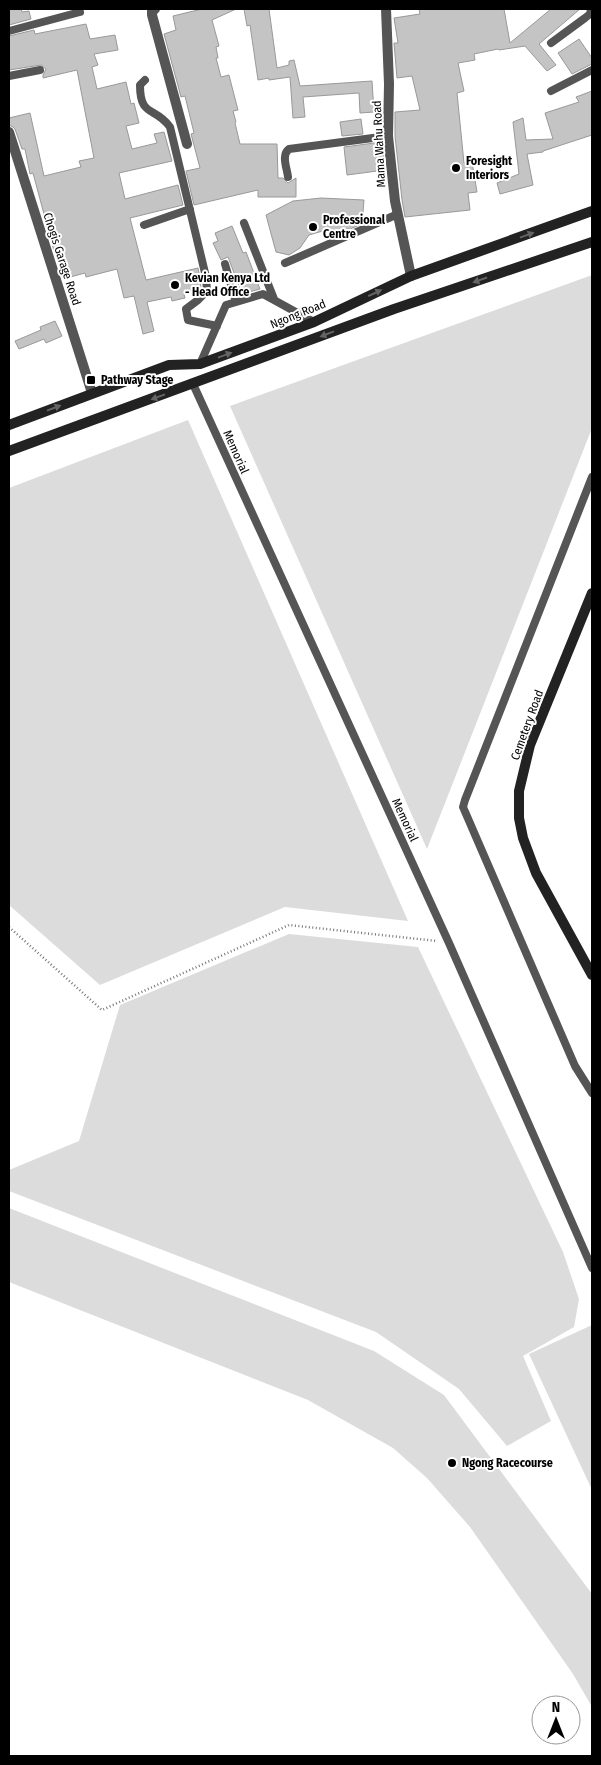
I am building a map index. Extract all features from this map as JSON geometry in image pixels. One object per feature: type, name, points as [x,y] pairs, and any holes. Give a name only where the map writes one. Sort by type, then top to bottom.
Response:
[{"type":"main road","name":"Ngong Road","points":[[9,425],[169,365],[200,364],[314,322],[411,276],[592,211]]},
{"type":"main road","points":[[9,452],[394,309],[592,242]]},
{"type":"main road","name":"Cemetery Road","points":[[592,593],[530,745],[519,791],[522,838],[536,873],[592,974]]},
{"type":"street","points":[[156,9],[152,11],[152,15],[188,144]]},
{"type":"street","name":"Mama Wahu Road","points":[[386,9],[389,84],[388,136],[398,214],[411,276]]},
{"type":"street","name":"Chogis Garage Road","points":[[9,132],[92,393]]},
{"type":"lane","points":[[551,43],[590,14],[591,9]]},
{"type":"lane","points":[[9,31],[80,12]]},
{"type":"lane","points":[[9,76],[40,70]]},
{"type":"lane","points":[[551,91],[592,70]]},
{"type":"lane","points":[[145,80],[140,85],[142,103],[147,111],[164,118],[170,127],[206,278],[207,290],[186,309],[188,320],[217,326]]},
{"type":"lane","points":[[288,177],[284,156],[285,152],[289,149],[388,136]]},
{"type":"lane","points":[[144,225],[190,209]]},
{"type":"lane","points":[[284,263],[398,214]]},
{"type":"lane","points":[[244,223],[274,300]]},
{"type":"lane","points":[[225,264],[236,302]]},
{"type":"lane","points":[[200,364],[226,305],[263,294],[314,322]]},
{"type":"lane","name":"Memorial","points":[[193,384],[449,943],[592,1268]]},
{"type":"lane","points":[[592,477],[465,800],[464,807],[575,1066],[592,1094]]},
{"type":"path","points":[[9,928],[102,1010],[289,926],[449,943]]},
{"type":"shaded area","points":[[592,275],[592,428],[427,849],[230,406]]},
{"type":"shaded area","points":[[188,420],[408,921],[285,907],[100,985],[9,905],[9,488]]},
{"type":"shaded area","points":[[289,934],[418,947],[563,1252],[579,1299],[574,1327],[523,1356],[551,1421],[507,1446],[459,1389],[376,1332],[9,1191],[9,1170],[79,1141],[120,1005]]},
{"type":"shaded area","name":"Ngong Racecourse","points":[[9,1208],[374,1351],[444,1395],[592,1594],[592,1707],[573,1674],[470,1527],[427,1478],[393,1448],[308,1400],[9,1282]]},
{"type":"shaded area","points":[[592,1325],[592,1490],[529,1354]]},
{"type":"building","points":[[9,9],[21,9],[22,12],[29,11],[31,19],[9,25]]},
{"type":"building","points":[[202,9],[236,9],[212,20],[219,46],[216,47],[218,58],[216,58],[221,77],[229,75],[238,110],[233,111],[240,144],[277,144],[278,178],[283,178],[288,183],[296,178],[296,197],[258,197],[258,190],[194,205],[186,171],[200,168],[191,134],[194,133],[185,96],[181,97],[164,34],[176,30],[173,16]]},
{"type":"building","points":[[244,9],[269,9],[277,68],[289,65],[289,61],[294,60],[300,86],[372,81],[374,112],[360,113],[359,93],[303,97],[305,117],[293,118],[290,77],[258,80],[250,25],[247,26]]},
{"type":"building","points":[[419,9],[504,9],[510,43],[551,9],[580,9],[539,44],[556,65],[547,71],[525,46],[474,54],[475,60],[458,63],[464,91],[457,93],[464,163],[472,162],[477,192],[468,193],[470,210],[405,217],[395,136],[395,112],[420,110],[412,76],[397,78],[394,43],[398,43],[394,18],[420,14]]},
{"type":"building","points":[[86,24],[90,39],[115,35],[118,50],[94,54],[98,65],[92,67],[97,89],[126,82],[131,104],[134,103],[139,123],[126,126],[132,149],[157,143],[154,134],[164,132],[172,161],[119,173],[125,199],[178,185],[183,205],[130,218],[146,280],[198,268],[200,278],[201,289],[184,294],[185,298],[172,301],[171,297],[147,302],[154,331],[143,334],[134,296],[124,298],[117,269],[86,277],[85,273],[63,279],[33,173],[30,174],[25,149],[22,149],[15,129],[9,125],[9,118],[30,113],[44,176],[81,167],[79,161],[94,158],[77,70],[43,78],[46,69],[41,65],[9,70],[9,36],[34,30],[35,34]]},
{"type":"building","points":[[579,39],[592,58],[592,64],[572,74],[558,53]]},
{"type":"building","points":[[592,91],[592,135],[543,152],[527,154],[533,185],[500,194],[497,183],[519,174],[513,122],[523,118],[526,140],[553,139],[545,113],[579,102],[576,97]]},
{"type":"building","points":[[361,119],[363,134],[342,136],[340,122]]},
{"type":"building","points":[[382,142],[385,170],[347,175],[344,147]]},
{"type":"building","name":"Professional Centre","points":[[321,198],[364,200],[362,224],[350,229],[326,230],[309,235],[300,248],[289,255],[276,252],[266,215],[293,201]]},
{"type":"building","points":[[232,226],[243,253],[246,252],[260,289],[242,294],[228,257],[221,260],[213,243],[218,241],[215,233]]},
{"type":"building","points":[[55,321],[62,336],[46,343],[44,339],[19,349],[15,341],[41,330],[40,327]]},
{"type":"place","name":"Foresight Interiors","points":[[456,168]]},
{"type":"place","name":"Professional Centre","points":[[313,227]]},
{"type":"place","name":"Kevian Kenya Ltd - Head Office","points":[[175,285]]},
{"type":"place","name":"Pathway Stage","points":[[91,380]]},
{"type":"place","name":"Ngong Racecourse","points":[[452,1463]]}]
